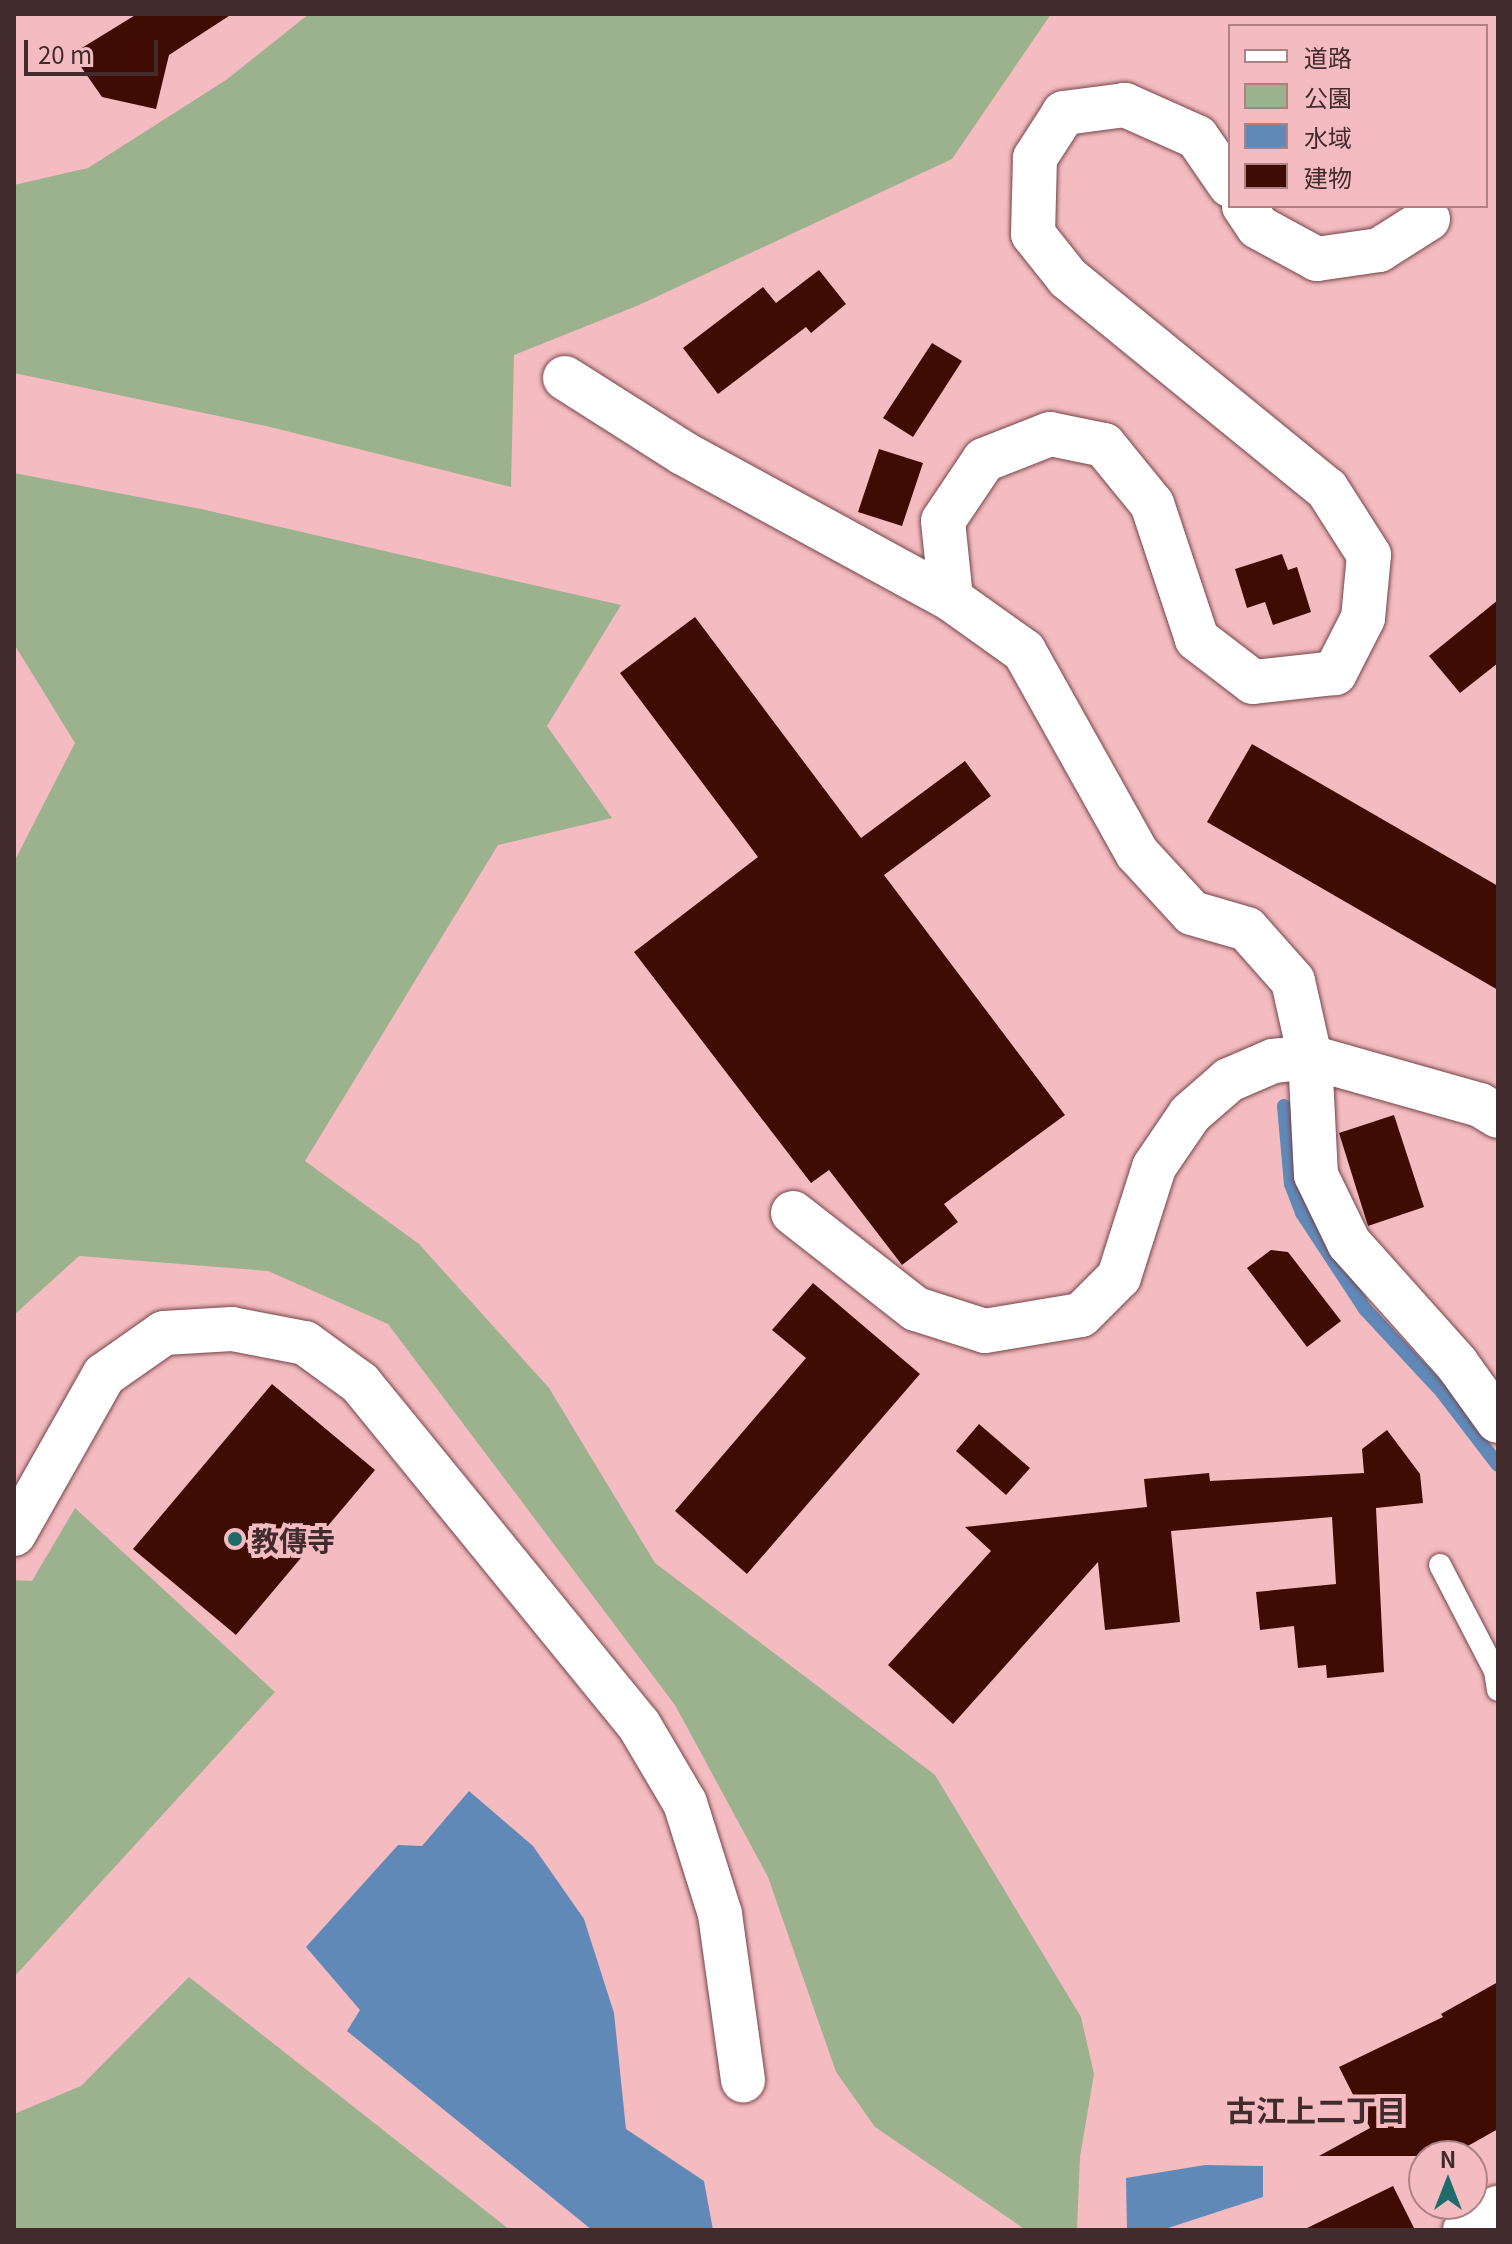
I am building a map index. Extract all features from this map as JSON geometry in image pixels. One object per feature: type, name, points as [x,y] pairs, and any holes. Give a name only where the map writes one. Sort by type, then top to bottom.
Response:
[{"type":"street","points":[[951,599],[943,521],[984,460],[1050,434],[1104,445],[1152,504],[1197,639],[1253,682],[1335,673],[1363,618],[1369,555],[1327,489],[1068,278],[1033,234],[1035,158],[1064,113],[1125,105],[1197,137],[1228,182]]},
{"type":"street","points":[[1245,208],[1258,227],[1317,259],[1379,250],[1428,219]]},
{"type":"street","points":[[565,378],[683,453],[951,599],[1024,651],[1137,853],[1192,913],[1247,929],[1293,981],[1310,1057],[1316,1175],[1349,1243],[1457,1364],[1498,1421]]},
{"type":"street","points":[[793,1213],[916,1309],[985,1331],[1081,1315],[1119,1277],[1154,1167],[1190,1114],[1229,1080],[1273,1061],[1310,1057],[1480,1105],[1498,1116]]},
{"type":"street","points":[[14,1534],[104,1375],[164,1333],[232,1329],[305,1343],[360,1383],[639,1725],[685,1803],[720,1914],[743,2080]]},
{"type":"street","points":[[1465,2230],[1498,2208]]},
{"type":"lane","points":[[1440,1565],[1484,1647],[1498,1690]]},
{"type":"green space","points":[[309,14],[1051,14],[952,159],[639,305],[514,355],[511,487],[266,426],[14,373],[14,185],[88,168],[226,80]]},
{"type":"green space","points":[[14,473],[201,509],[621,605],[547,726],[612,818],[498,845],[305,1161],[419,1244],[549,1388],[655,1563],[935,1775],[1081,2017],[1094,2074],[1080,2157],[1077,2230],[1026,2230],[875,2127],[836,2072],[768,1877],[675,1705],[388,1324],[268,1271],[79,1256],[14,1315],[14,862],[75,743],[14,644]]},
{"type":"green space","points":[[75,1508],[275,1692],[14,1977],[14,1580],[32,1581]]},
{"type":"green space","points":[[189,1977],[510,2230],[14,2230],[14,2114],[81,2086]]},
{"type":"water","points":[[469,1791],[533,1846],[584,1919],[614,2013],[626,2129],[704,2181],[713,2230],[592,2230],[347,2031],[360,2010],[306,1947],[398,1845],[422,1846]]},
{"type":"water","points":[[1205,2165],[1263,2166],[1263,2197],[1162,2230],[1127,2230],[1126,2178]]},
{"type":"building","points":[[137,14],[232,14],[169,55],[156,109],[102,97],[72,54]]},
{"type":"building","points":[[819,270],[846,304],[811,333],[806,327],[718,394],[683,348],[763,287],[776,303]]},
{"type":"building","points":[[932,343],[962,361],[913,437],[883,418]]},
{"type":"building","points":[[879,449],[923,463],[902,526],[858,512]]},
{"type":"building","points":[[1282,554],[1288,570],[1297,567],[1311,612],[1273,625],[1265,602],[1247,608],[1235,569]]},
{"type":"building","points":[[1498,600],[1498,663],[1460,693],[1429,656]]},
{"type":"building","points":[[695,617],[861,838],[965,761],[991,796],[884,875],[1065,1115],[944,1204],[958,1222],[902,1265],[829,1170],[811,1183],[634,952],[758,857],[620,673]]},
{"type":"building","points":[[1252,744],[1498,886],[1498,990],[1207,822]]},
{"type":"building","points":[[1394,1115],[1424,1207],[1368,1226],[1339,1133]]},
{"type":"building","points":[[1271,1250],[1288,1252],[1341,1321],[1307,1347],[1247,1268]]},
{"type":"building","points":[[813,1283],[920,1374],[747,1574],[675,1511],[806,1358],[772,1330]]},
{"type":"building","points":[[272,1384],[375,1470],[236,1635],[133,1549]]},
{"type":"building","points":[[979,1424],[1030,1468],[1006,1495],[956,1451]]},
{"type":"building","points":[[1387,1430],[1420,1474],[1423,1503],[1376,1508],[1384,1672],[1327,1678],[1326,1665],[1298,1668],[1294,1626],[1260,1630],[1256,1592],[1336,1584],[1332,1517],[1171,1531],[1180,1622],[1105,1630],[1098,1562],[953,1724],[888,1665],[991,1551],[965,1527],[1147,1507],[1144,1479],[1209,1473],[1210,1481],[1364,1473],[1362,1449]]},
{"type":"building","points":[[1498,1982],[1498,2129],[1478,2140],[1408,2140],[1408,2156],[1319,2156],[1370,2128],[1339,2067],[1443,2017],[1441,2014]]},
{"type":"building","points":[[1393,2186],[1415,2230],[1303,2230]]},
{"type":"waterway","points":[[1284,1106],[1291,1184],[1302,1213],[1365,1309],[1442,1392],[1498,1465]]},
{"type":"place","name":"教傳寺","points":[[235,1539]]},
{"type":"district","name":"古江上二丁目","points":[[1316,2109]]}]
